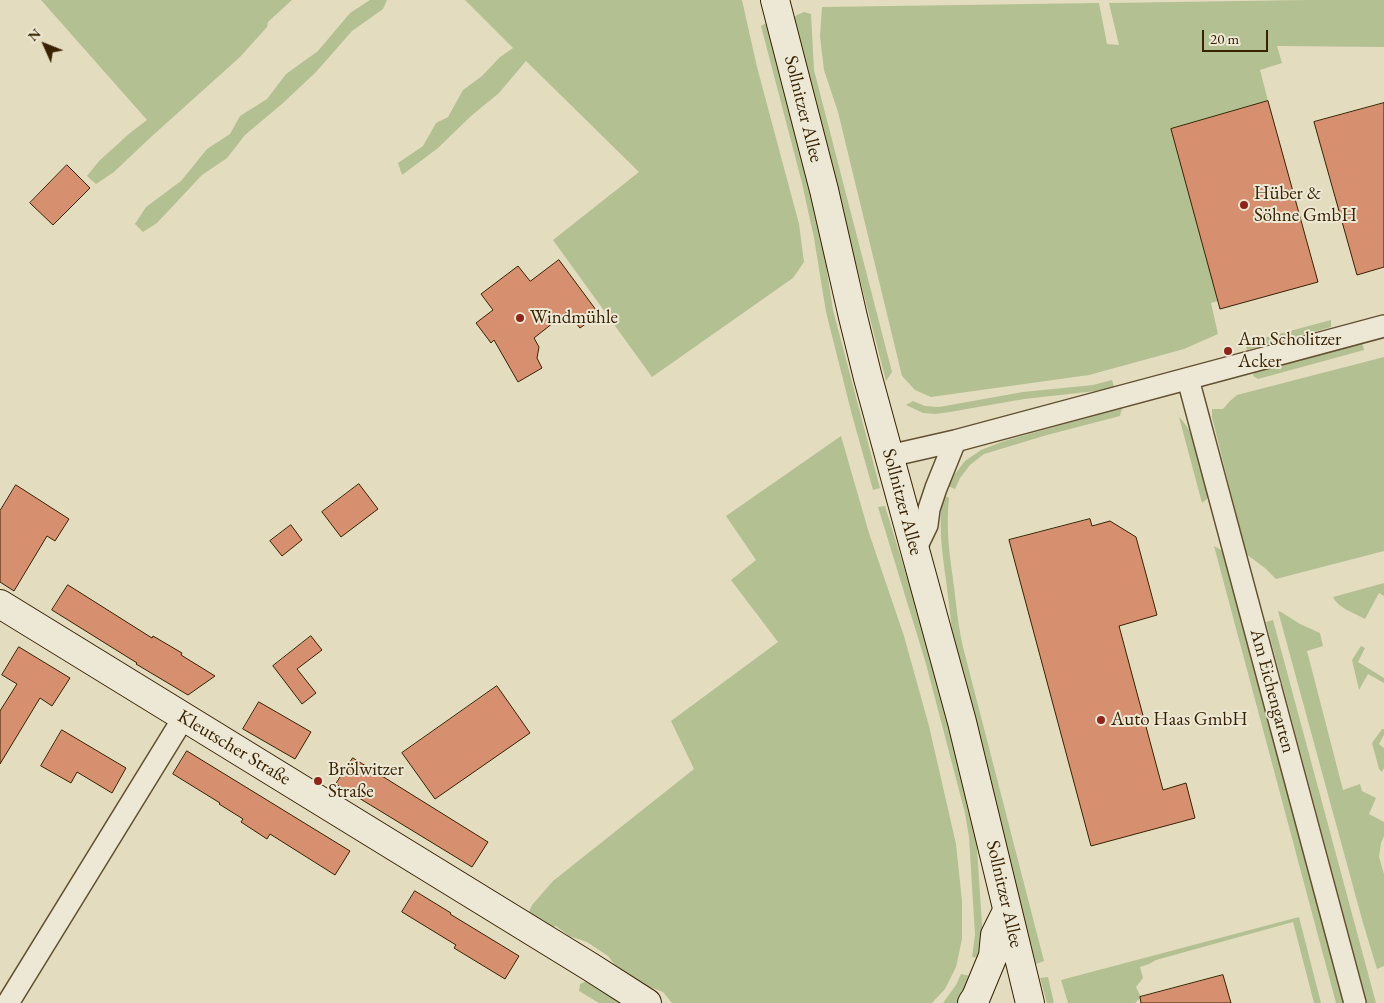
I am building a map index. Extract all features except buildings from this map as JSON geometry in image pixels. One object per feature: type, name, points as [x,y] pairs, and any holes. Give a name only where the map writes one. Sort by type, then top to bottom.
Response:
[{"type":"main road","name":"Sollnitzer Allee","points":[[775,0],[824,190],[853,318],[962,722],[1030,1003]]},
{"type":"main road","name":"Kleutscher Straße","points":[[0,604],[589,966],[646,1003]]},
{"type":"main road","points":[[972,1003],[993,956],[995,935],[1007,911]]},
{"type":"street","points":[[889,456],[955,441],[1384,326]]},
{"type":"street","name":"Am Eichengarten","points":[[1188,379],[1355,1003]]},
{"type":"street","points":[[915,550],[927,525],[929,509],[936,488],[955,441]]},
{"type":"street","points":[[8,1003],[184,717]]},
{"type":"green space","points":[[41,0],[292,0],[268,22],[267,27],[240,57],[114,172],[96,184],[87,176],[99,161],[147,120]]},
{"type":"green space","points":[[370,0],[387,0],[383,9],[352,31],[316,72],[245,135],[227,158],[202,175],[157,223],[143,232],[135,224],[146,207],[181,181],[207,149],[230,134],[240,116],[267,99],[286,74],[318,51],[350,13]]},
{"type":"green space","points":[[465,0],[742,0],[757,67],[799,224],[804,262],[793,278],[652,377],[553,240],[639,172],[526,61],[499,93],[471,116],[438,148],[402,175],[398,163],[423,146],[436,123],[448,117],[463,90],[482,76],[500,57],[513,48]]},
{"type":"green space","points":[[1384,0],[1384,47],[1277,46],[1282,63],[1260,70],[1268,101],[1171,129],[1218,301],[1211,303],[1218,334],[1184,349],[1089,375],[931,397],[915,390],[902,376],[838,112],[824,70],[820,36],[822,7],[1099,3],[1107,44],[1119,45],[1109,3]]},
{"type":"green space","points":[[804,12],[811,14],[814,70],[892,372],[886,381],[793,18]]},
{"type":"green space","points":[[768,22],[821,233],[833,310],[880,488],[873,490],[826,312],[814,238],[802,183],[761,26]]},
{"type":"green space","points":[[1331,320],[1331,327],[1247,350],[1245,343]]},
{"type":"green space","points":[[1362,343],[1364,350],[1258,379],[1253,376],[1254,372]]},
{"type":"green space","points":[[1384,357],[1384,551],[1276,579],[1246,554],[1212,417],[1212,409],[1223,409],[1237,395]]},
{"type":"green space","points":[[1112,380],[1114,387],[1096,391],[1024,399],[935,414],[923,413],[906,405],[913,401],[925,406],[939,407],[1023,392],[1093,385]]},
{"type":"green space","points":[[1122,408],[1120,416],[984,454],[970,465],[960,478],[955,489],[948,486],[965,461],[981,450],[1004,441]]},
{"type":"green space","points":[[1179,417],[1189,430],[1203,472],[1208,498],[1202,503]]},
{"type":"green space","points":[[841,436],[869,533],[904,636],[929,726],[956,844],[962,901],[962,939],[956,967],[945,989],[932,1003],[672,1003],[663,992],[639,983],[619,970],[608,956],[587,942],[569,936],[556,926],[542,929],[527,916],[532,905],[553,881],[694,769],[671,721],[778,642],[731,580],[756,560],[726,516]]},
{"type":"green space","points":[[943,495],[949,498],[949,549],[961,639],[1044,961],[1036,964],[955,649],[941,538]]},
{"type":"green space","points":[[885,506],[933,662],[972,812],[976,833],[983,940],[980,958],[972,957],[975,935],[969,837],[965,813],[926,664],[878,507]]},
{"type":"green space","points":[[1214,546],[1223,551],[1344,1003],[1336,1003]]},
{"type":"green space","points":[[1384,583],[1384,596],[1379,593],[1365,619],[1342,607],[1333,597]]},
{"type":"green space","points":[[1278,611],[1320,633],[1323,646],[1307,651],[1343,790],[1360,784],[1362,791],[1376,798],[1369,814],[1384,822],[1384,836],[1379,857],[1384,874],[1384,966],[1377,969],[1363,923]]},
{"type":"green space","points":[[1273,620],[1376,1003],[1367,1003],[1266,622]]},
{"type":"green space","points":[[1361,646],[1365,648],[1358,662],[1384,678],[1384,683],[1368,674],[1359,690],[1352,660]]},
{"type":"green space","points":[[1382,729],[1384,729],[1384,735],[1379,744],[1384,748],[1384,768],[1382,772],[1379,769],[1372,743]]},
{"type":"green space","points":[[1299,917],[1321,1003],[1314,1003],[1293,922],[1156,960],[1140,967],[1143,978],[1136,987],[1141,997],[1135,1003],[1068,1003],[1061,980]]},
{"type":"green space","points":[[961,974],[975,977],[967,993],[957,1003],[943,1003],[956,985]]},
{"type":"green space","points":[[1048,977],[1054,1003],[1047,1003],[1040,978]]},
{"type":"green space","points":[[590,979],[625,1003],[599,1003],[579,991],[580,984]]},
{"type":"place","name":"Hüber & Söhne GmbH","points":[[1244,205]]},
{"type":"place","name":"Windmühle","points":[[520,318]]},
{"type":"place","name":"Am Scholitzer Acker","points":[[1228,351]]},
{"type":"place","name":"Auto Haas GmbH","points":[[1101,720]]},
{"type":"place","name":"Brölwitzer Straße","points":[[318,781]]}]
